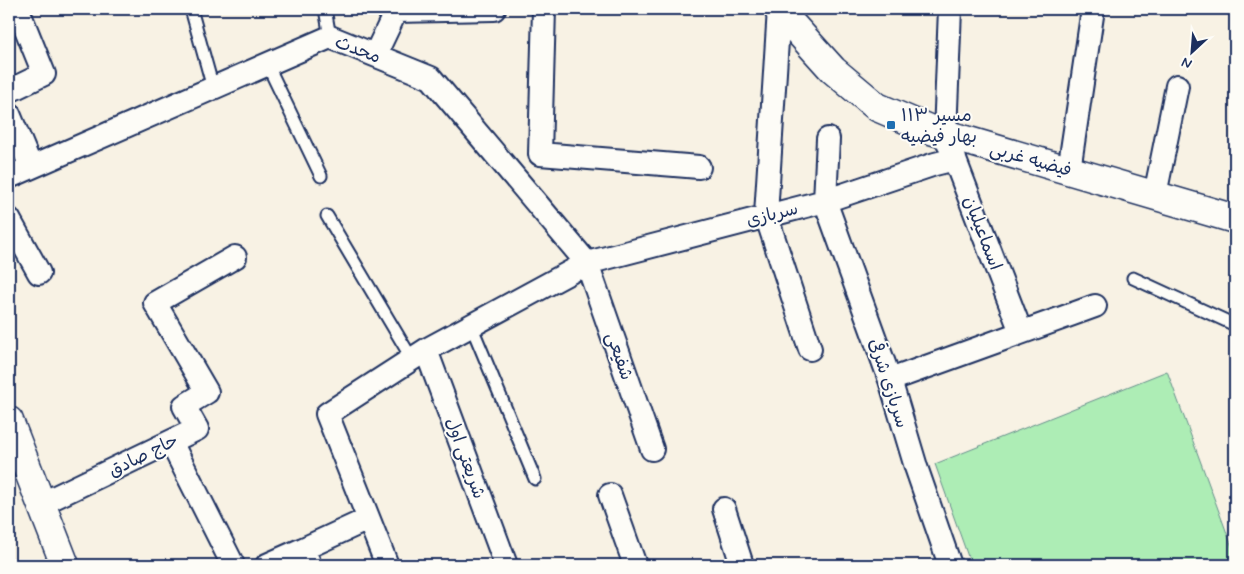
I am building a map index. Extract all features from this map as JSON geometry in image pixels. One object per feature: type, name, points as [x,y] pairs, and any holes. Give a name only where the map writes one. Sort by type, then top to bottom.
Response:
[{"type":"street","points":[[375,55],[396,10],[494,9]]},
{"type":"street","points":[[544,9],[540,154],[699,167]]},
{"type":"street","points":[[778,9],[766,215],[810,349]]},
{"type":"street","name":"فیضیه غربی","points":[[778,9],[833,70],[877,107],[931,130],[1155,195],[1234,221]]},
{"type":"street","points":[[946,134],[950,9]]},
{"type":"street","points":[[1069,170],[1094,9]]},
{"type":"street","points":[[9,91],[44,74],[19,12]]},
{"type":"street","name":"محدث","points":[[9,177],[330,37],[431,78],[587,263]]},
{"type":"street","points":[[1155,195],[1177,86]]},
{"type":"street","points":[[9,114],[31,167]]},
{"type":"street","name":"اسماعیلیان","points":[[946,134],[1021,332]]},
{"type":"street","points":[[825,201],[828,139]]},
{"type":"street","name":"سربازی","points":[[368,518],[327,414],[419,354],[587,263],[825,201],[955,159]]},
{"type":"street","name":"سربازی شرقی","points":[[825,201],[890,380],[916,467],[950,565]]},
{"type":"street","points":[[9,219],[39,273]]},
{"type":"street","name":"حاج صادق","points":[[41,504],[197,429],[184,406],[207,392],[155,304],[235,257]]},
{"type":"street","name":"شفیعی","points":[[587,263],[652,449]]},
{"type":"street","points":[[890,380],[1095,306]]},
{"type":"street","name":"شریعتی اول","points":[[419,354],[506,565]]},
{"type":"street","points":[[9,421],[65,565]]},
{"type":"street","points":[[171,442],[233,565]]},
{"type":"street","points":[[610,495],[635,565]]},
{"type":"street","points":[[724,509],[742,565]]},
{"type":"street","points":[[267,565],[306,557],[368,518],[387,565]]},
{"type":"lane","points":[[191,9],[213,88]]},
{"type":"lane","points":[[325,9],[330,37]]},
{"type":"lane","points":[[267,64],[321,176]]},
{"type":"lane","points":[[327,216],[419,354]]},
{"type":"lane","points":[[1132,278],[1235,325]]},
{"type":"lane","points":[[471,326],[535,479]]},
{"type":"green space","points":[[1167,371],[1235,555],[1235,561],[1218,565],[971,565],[935,464]]},
{"type":"place","name":"مسیر ۱۱۳ بهار فیضیه","points":[[891,125]]}]
